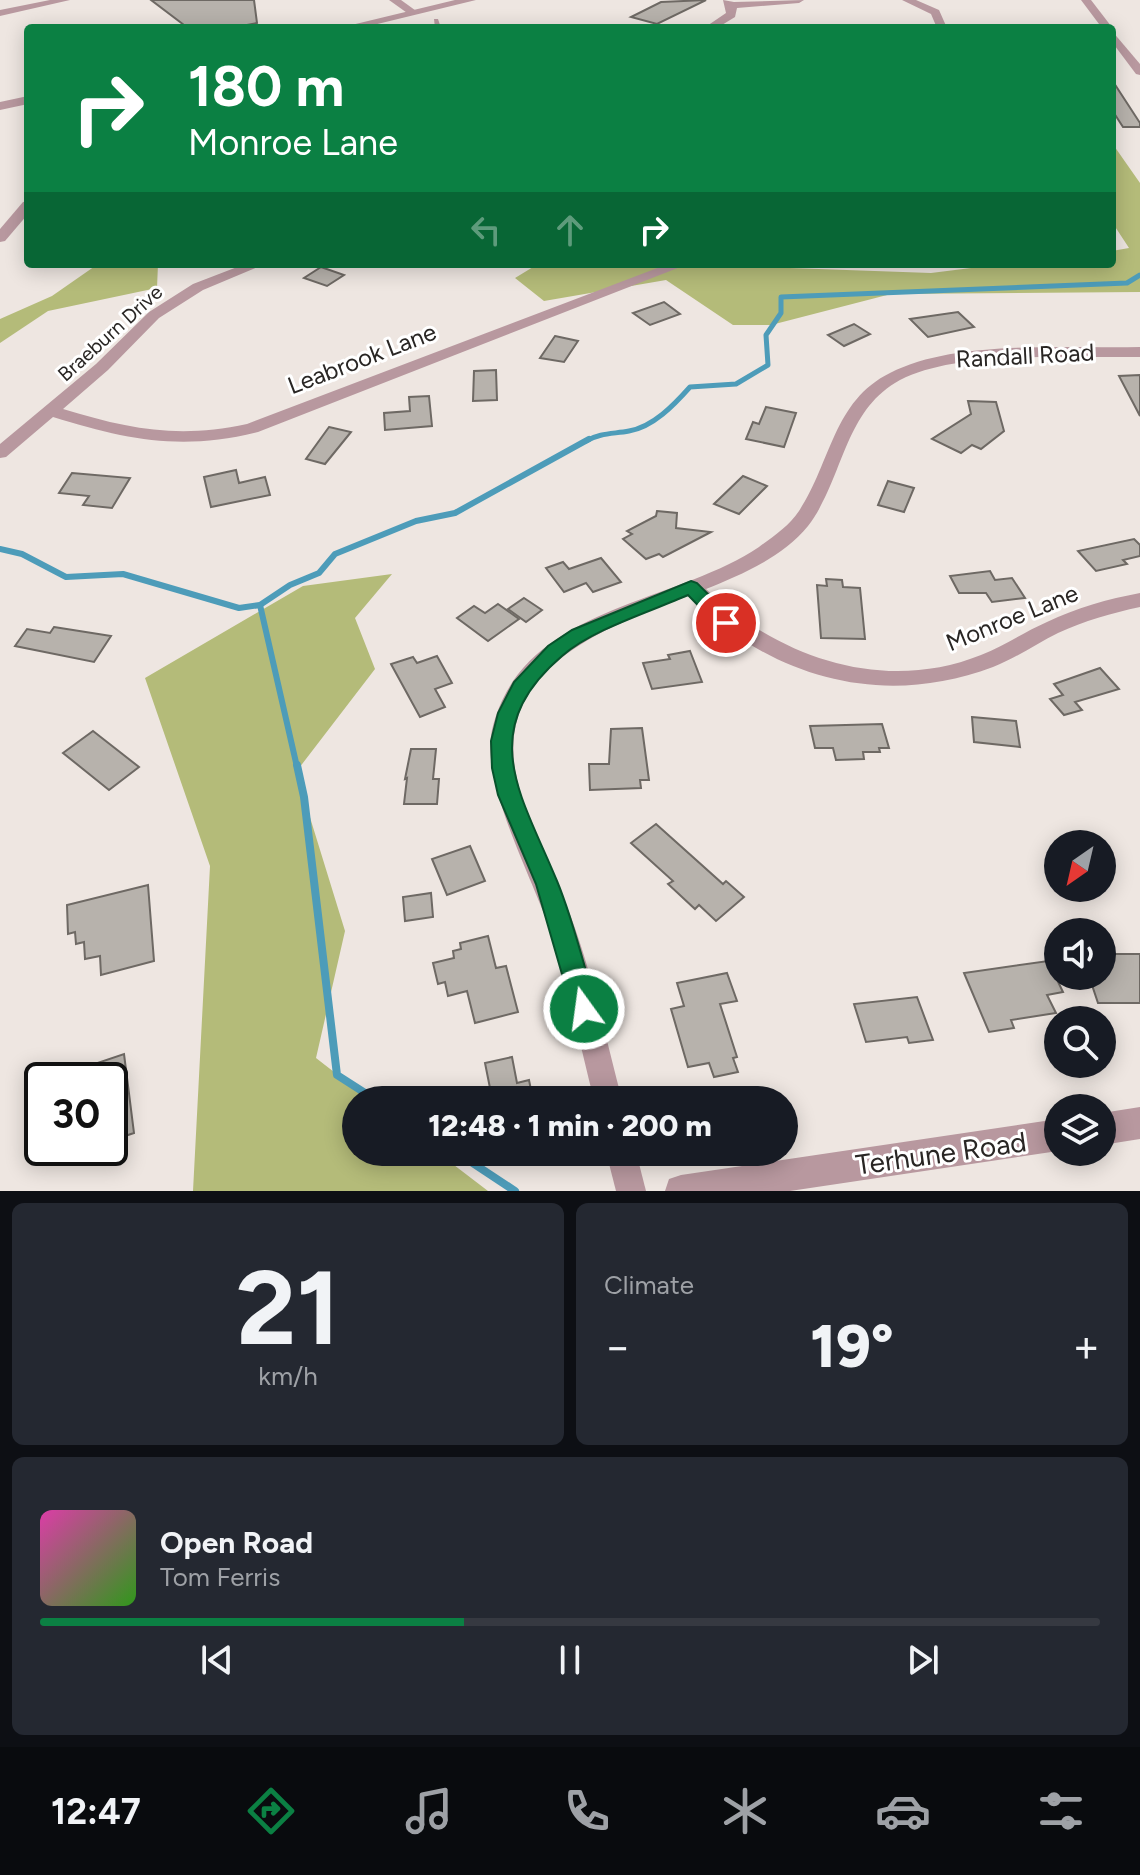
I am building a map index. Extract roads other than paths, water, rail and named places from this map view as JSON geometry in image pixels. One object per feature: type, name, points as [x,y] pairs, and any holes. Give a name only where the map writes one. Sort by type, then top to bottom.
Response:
[{"type":"street","points":[[0,13],[65,0]]},
{"type":"street","points":[[394,0],[414,13]]},
{"type":"street","points":[[363,24],[470,0]]},
{"type":"street","points":[[718,24],[731,15],[730,2],[799,0]]},
{"type":"street","points":[[907,0],[935,12],[940,24]]},
{"type":"street","points":[[1086,0],[1104,24]]},
{"type":"street","points":[[1116,39],[1140,45]]},
{"type":"street","points":[[1116,39],[1140,72]]},
{"type":"street","points":[[0,106],[24,101]]},
{"type":"street","points":[[0,238],[24,210]]},
{"type":"street","name":"Braeburn Drive","points":[[0,453],[102,367],[154,315],[198,287],[248,268]]},
{"type":"street","name":"Leabrook Lane","points":[[52,411],[151,439],[201,439],[226,435],[252,428],[671,268]]},
{"type":"street","name":"Randall Road","points":[[604,1086],[569,949],[547,884],[508,795],[502,768],[501,741],[508,713],[521,687],[555,650],[579,635],[739,567],[789,534],[818,496],[848,418],[861,401],[896,376],[967,356],[1140,352]]},
{"type":"street","name":"Monroe Lane","points":[[691,587],[726,623],[756,643],[787,658],[842,673],[887,678],[953,672],[983,663],[1045,631],[1089,613],[1140,600]]},
{"type":"street","points":[[1116,1127],[1140,1123]]},
{"type":"street","name":"Terhune Road","points":[[681,1191],[1044,1137]]},
{"type":"street","points":[[625,1166],[631,1191]]},
{"type":"lane","points":[[436,20],[437,24]]},
{"type":"waterway","points":[[586,441],[646,425],[670,408],[690,387],[736,384],[768,365],[766,335],[781,313],[781,297],[1127,283],[1140,275]]},
{"type":"waterway","points":[[260,605],[290,585],[319,573],[335,554],[416,521],[455,513],[589,439]]},
{"type":"waterway","points":[[0,549],[22,554],[66,577],[123,574],[239,608],[260,605]]},
{"type":"waterway","points":[[260,605],[297,767]]},
{"type":"waterway","points":[[297,765],[304,797],[337,1075],[354,1086]]},
{"type":"waterway","points":[[477,1166],[515,1191]]}]
